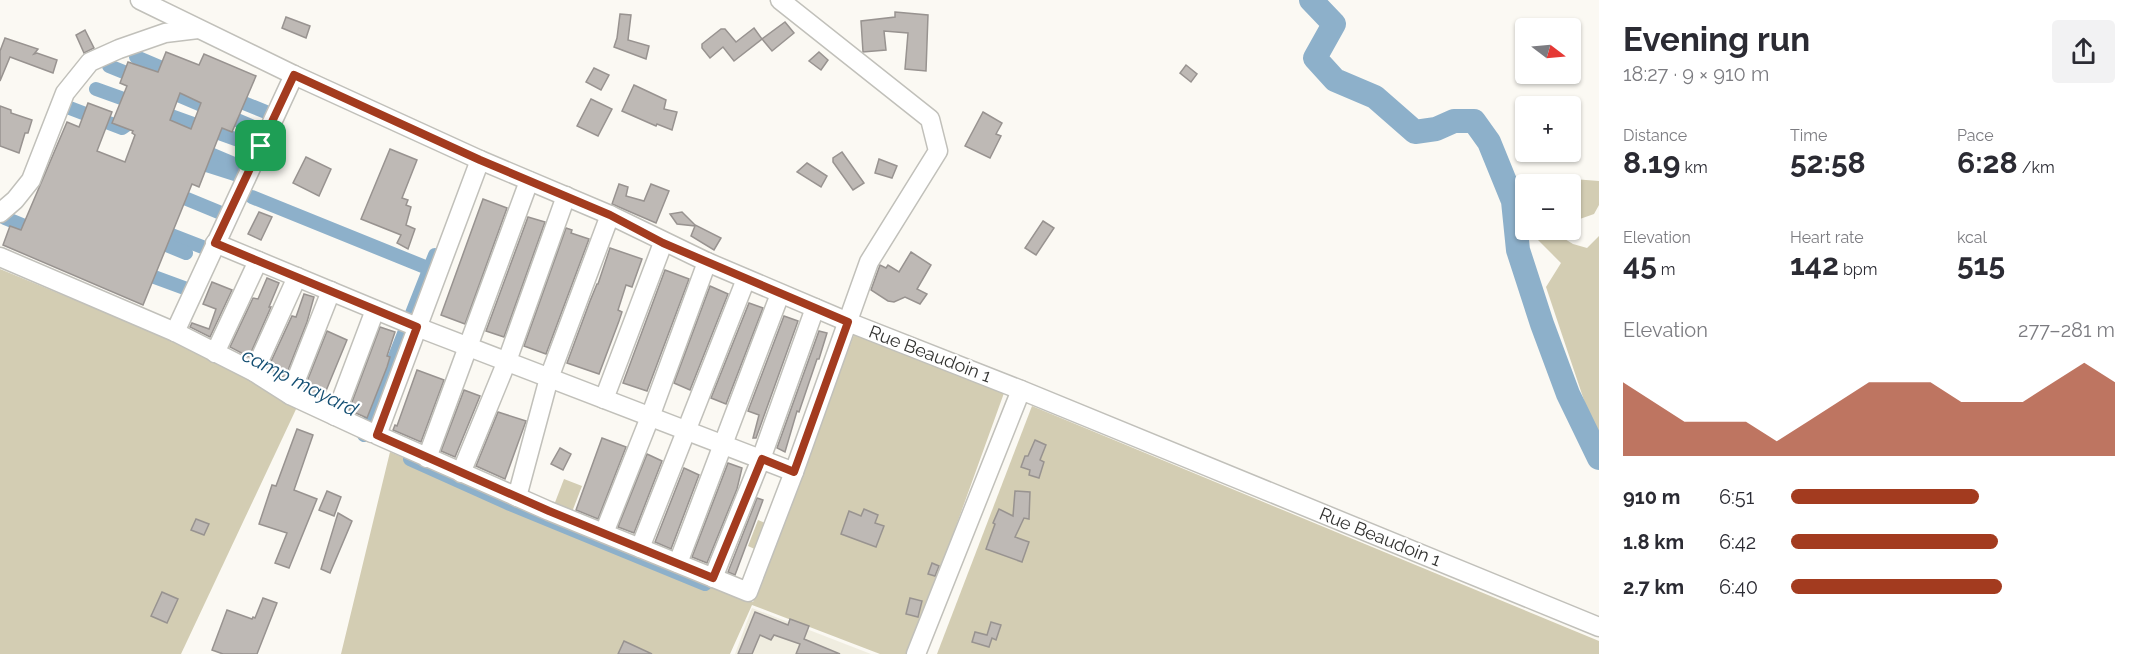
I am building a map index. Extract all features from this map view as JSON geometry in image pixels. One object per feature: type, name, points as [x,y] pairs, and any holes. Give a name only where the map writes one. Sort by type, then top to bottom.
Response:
[{"type":"street","name":"Rue Beaudoin 1","points":[[140,0],[294,75],[480,160],[610,215],[663,243],[780,294],[1021,390],[1599,627]]},
{"type":"street","points":[[480,160],[412,325],[377,435],[517,497],[748,592],[794,472],[869,262],[938,151],[930,119],[780,0]]},
{"type":"street","points":[[0,213],[15,200],[31,180],[65,93],[90,62],[119,48],[165,33],[200,29]]},
{"type":"street","points":[[175,332],[294,75]]},
{"type":"street","points":[[427,458],[529,181]]},
{"type":"street","points":[[461,473],[507,362],[566,196]]},
{"type":"street","points":[[517,497],[549,378],[610,215]]},
{"type":"street","points":[[215,243],[412,325],[794,472]]},
{"type":"street","points":[[604,399],[663,243]]},
{"type":"street","points":[[0,257],[175,332],[254,372],[290,395],[368,431]]},
{"type":"street","points":[[215,353],[258,261]]},
{"type":"street","points":[[604,533],[707,262]]},
{"type":"street","points":[[254,372],[297,278]]},
{"type":"street","points":[[640,548],[746,279]]},
{"type":"street","points":[[290,395],[331,291]]},
{"type":"street","points":[[678,564],[780,294]]},
{"type":"street","points":[[713,578],[762,459],[814,308]]},
{"type":"street","points":[[335,416],[375,310]]},
{"type":"street","points":[[916,654],[1021,390]]},
{"type":"shaded area","points":[[1581,180],[1599,181],[1599,205],[1594,214],[1581,219]]},
{"type":"shaded area","points":[[1599,236],[1599,439],[1595,433],[1546,287],[1561,263],[1538,240],[1566,240],[1587,248]]},
{"type":"shaded area","points":[[0,269],[172,340],[298,405],[181,654],[0,654]]},
{"type":"shaded area","points":[[855,332],[1004,393],[910,654],[880,654],[752,605],[730,654],[341,654],[390,452],[753,602]]},
{"type":"shaded area","points":[[1032,406],[1599,641],[1599,654],[937,654]]},
{"type":"shaded area","points":[[564,479],[582,486],[572,512],[554,505]]},
{"type":"shaded area","points":[[758,520],[770,525],[759,551],[748,546]]},
{"type":"shaded area","points":[[752,608],[871,654],[735,654]]},
{"type":"building","points":[[895,12],[928,15],[926,71],[905,69],[908,33],[884,31],[886,50],[863,52],[861,21],[895,17]]},
{"type":"building","points":[[620,14],[631,15],[628,40],[649,46],[646,59],[614,47]]},
{"type":"building","points":[[286,17],[310,26],[306,38],[282,28]]},
{"type":"building","points":[[785,22],[794,33],[772,51],[762,39]]},
{"type":"building","points":[[754,28],[762,39],[734,61],[723,47],[710,58],[702,48],[702,44],[721,29],[725,29],[736,42]]},
{"type":"building","points":[[85,30],[94,48],[84,53],[76,35]]},
{"type":"building","points":[[5,38],[38,49],[34,54],[57,60],[53,73],[10,57],[0,81],[0,51]]},
{"type":"building","points":[[166,52],[199,65],[204,54],[256,76],[232,132],[222,128],[199,187],[192,184],[143,305],[3,245],[10,226],[21,230],[67,122],[79,127],[88,103],[112,112],[97,151],[125,162],[135,135],[133,131],[112,123],[127,86],[120,83],[128,62],[158,72]],"holes":[[[180,93],[201,103],[191,129],[170,120]]]},
{"type":"building","points":[[819,52],[828,60],[821,70],[809,61]]},
{"type":"building","points":[[1186,65],[1197,74],[1191,82],[1180,73]]},
{"type":"building","points":[[594,68],[609,75],[601,90],[586,82]]},
{"type":"building","points":[[634,85],[666,100],[664,109],[677,112],[672,130],[657,124],[656,126],[622,111]]},
{"type":"building","points":[[591,99],[612,109],[598,136],[577,126]]},
{"type":"building","points":[[0,106],[11,110],[11,113],[32,120],[19,153],[0,146]]},
{"type":"building","points":[[983,112],[1002,123],[996,134],[1001,136],[990,158],[965,146]]},
{"type":"building","points":[[390,149],[417,160],[402,198],[408,200],[406,205],[411,207],[406,225],[415,229],[408,249],[397,243],[401,235],[361,219]]},
{"type":"building","points":[[842,152],[864,183],[853,190],[833,162],[833,158]]},
{"type":"building","points":[[306,157],[331,169],[319,196],[293,183]]},
{"type":"building","points":[[879,159],[897,166],[892,178],[875,173]]},
{"type":"building","points":[[807,163],[827,176],[821,187],[797,172]]},
{"type":"building","points":[[619,184],[628,187],[626,196],[644,201],[651,184],[669,191],[656,223],[612,204]]},
{"type":"building","points":[[483,199],[507,208],[465,324],[441,315]]},
{"type":"building","points":[[259,212],[272,217],[261,240],[248,234]]},
{"type":"building","points":[[682,212],[695,225],[721,238],[714,250],[691,236],[695,226],[677,224],[670,214]]},
{"type":"building","points":[[528,217],[545,222],[504,337],[486,331]]},
{"type":"building","points":[[1043,221],[1054,228],[1036,255],[1025,248]]},
{"type":"building","points":[[566,228],[572,230],[571,233],[589,239],[546,354],[524,346]]},
{"type":"building","points":[[610,248],[642,259],[632,287],[626,285],[618,310],[622,312],[599,374],[567,363]]},
{"type":"building","points":[[911,252],[931,265],[917,289],[927,294],[920,304],[905,297],[894,302],[888,301],[871,290],[880,265],[886,268],[888,265],[899,272]]},
{"type":"building","points":[[665,270],[689,279],[647,391],[623,383]]},
{"type":"building","points":[[267,278],[279,283],[249,357],[230,347],[253,298],[258,299]]},
{"type":"building","points":[[212,282],[232,290],[210,337],[190,327],[192,323],[209,329],[216,309],[203,304]]},
{"type":"building","points":[[710,286],[728,294],[690,390],[674,383]]},
{"type":"building","points":[[304,294],[314,297],[307,322],[285,378],[268,368],[292,316],[296,317]]},
{"type":"building","points":[[749,303],[763,308],[726,404],[711,398]]},
{"type":"building","points":[[784,316],[798,321],[756,438],[753,438],[759,415],[748,411]]},
{"type":"building","points":[[380,327],[395,332],[387,356],[390,357],[387,367],[367,418],[349,410]]},
{"type":"building","points":[[327,331],[347,340],[323,398],[304,389]]},
{"type":"building","points":[[819,331],[827,333],[799,412],[797,411],[785,452],[777,448]]},
{"type":"building","points":[[417,370],[444,380],[421,442],[393,430],[395,425],[397,426]]},
{"type":"building","points":[[464,390],[480,396],[455,457],[441,451]]},
{"type":"building","points":[[498,412],[526,421],[505,479],[476,466]]},
{"type":"building","points":[[297,429],[313,435],[294,490],[317,499],[289,568],[275,563],[287,533],[259,524],[272,485],[276,486]]},
{"type":"building","points":[[602,438],[626,447],[598,519],[576,510]]},
{"type":"building","points":[[1035,440],[1046,445],[1040,460],[1044,462],[1039,478],[1029,475],[1030,470],[1021,467]]},
{"type":"building","points":[[560,448],[571,454],[563,470],[551,464]]},
{"type":"building","points":[[647,454],[662,461],[634,533],[618,527]]},
{"type":"building","points":[[728,463],[742,468],[737,489],[707,563],[692,557]]},
{"type":"building","points":[[684,468],[699,475],[671,549],[655,542]]},
{"type":"building","points":[[327,491],[341,497],[334,516],[319,510]]},
{"type":"building","points":[[1015,491],[1030,492],[1029,519],[1024,518],[1015,537],[1029,542],[1022,562],[986,549],[999,509],[1013,516]]},
{"type":"building","points":[[757,498],[763,500],[735,575],[728,572]]},
{"type":"building","points":[[864,509],[878,515],[875,523],[884,526],[876,547],[841,534],[849,511],[861,516]]},
{"type":"building","points":[[338,513],[352,521],[330,573],[321,569]]},
{"type":"building","points":[[196,519],[209,524],[204,535],[191,530]]},
{"type":"building","points":[[932,563],[939,566],[935,576],[928,574]]},
{"type":"building","points":[[162,592],[178,599],[167,623],[151,616]]},
{"type":"building","points":[[263,598],[277,603],[257,654],[223,654],[212,650],[227,610],[255,618]]},
{"type":"building","points":[[910,598],[922,601],[918,617],[906,614]]},
{"type":"building","points":[[755,612],[788,625],[790,619],[809,626],[804,639],[840,654],[796,654],[800,644],[774,635],[771,640],[760,635],[752,654],[738,654]]},
{"type":"building","points":[[991,622],[1001,625],[996,640],[992,638],[989,647],[972,642],[975,632],[987,635]]},
{"type":"building","points":[[624,641],[652,654],[618,654]]},
{"type":"waterway","points":[[1311,0],[1334,24],[1315,58],[1335,80],[1375,97],[1415,132],[1436,129],[1454,121],[1474,121],[1489,142],[1513,201],[1518,250],[1542,324],[1568,394],[1599,458]]},
{"type":"waterway","points":[[136,57],[176,74]]},
{"type":"waterway","points":[[109,66],[141,79]]},
{"type":"waterway","points":[[96,89],[252,145]]},
{"type":"waterway","points":[[164,89],[258,129]]},
{"type":"waterway","points":[[229,97],[266,112]]},
{"type":"waterway","points":[[62,105],[122,128],[132,121],[137,122]]},
{"type":"waterway","points":[[196,148],[241,167]]},
{"type":"waterway","points":[[191,160],[238,175]]},
{"type":"waterway","points":[[170,192],[221,213]]},
{"type":"waterway","points":[[252,197],[430,269]]},
{"type":"waterway","points":[[5,218],[39,232]]},
{"type":"waterway","points":[[156,229],[205,248]]},
{"type":"waterway","points":[[152,239],[186,253]]},
{"type":"waterway","points":[[364,435],[435,255]]},
{"type":"waterway","points":[[138,271],[187,289]]},
{"type":"waterway","name":"camp mayard","points":[[410,459],[510,504],[705,584]]},
{"type":"route","points":[[294,75],[480,160],[610,215],[663,243],[848,322],[794,472],[762,459],[713,578],[549,511],[377,435],[417,327],[215,243],[261,146],[294,75]]}]
